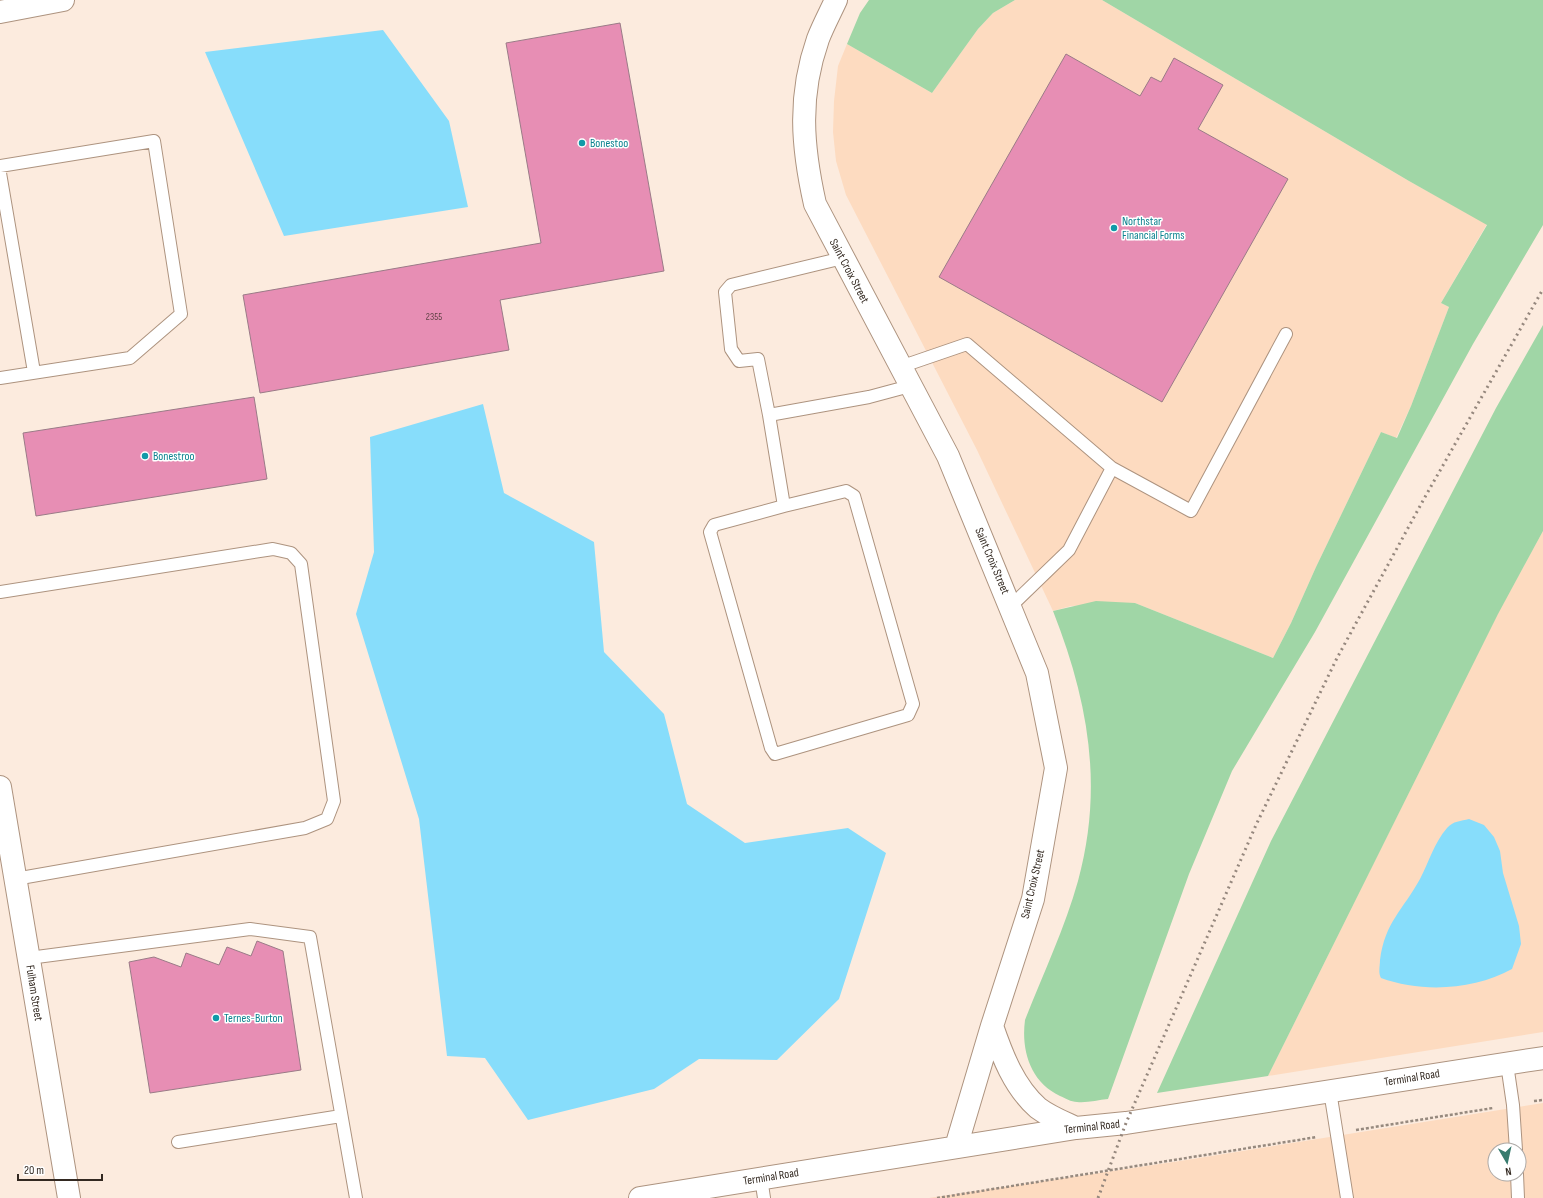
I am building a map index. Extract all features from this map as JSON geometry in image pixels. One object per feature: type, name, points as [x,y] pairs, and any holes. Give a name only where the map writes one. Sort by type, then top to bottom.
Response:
[{"type":"street","points":[[0,12],[63,0]]},
{"type":"street","name":"Saint Croix Street","points":[[836,0],[818,39],[808,78],[803,123],[806,165],[815,204],[948,456],[1011,606],[1037,673],[1056,768],[1033,899],[992,1026],[956,1147]]},
{"type":"street","name":"Fulham Street","points":[[0,787],[68,1198]]},
{"type":"street","points":[[992,1026],[1001,1053],[1012,1075],[1023,1091],[1038,1107],[1055,1119],[1076,1128]]},
{"type":"street","name":"Terminal Road","points":[[640,1198],[762,1188],[956,1147],[1076,1128],[1126,1124],[1543,1058]]},
{"type":"lane","points":[[0,166],[154,141],[181,314],[130,358],[0,378]]},
{"type":"lane","points":[[0,173],[34,372]]},
{"type":"lane","points":[[784,506],[758,359],[739,361],[730,349],[725,292],[731,285],[843,258]]},
{"type":"lane","points":[[769,415],[869,397],[905,376],[967,344],[1112,468],[1191,511],[1286,334]]},
{"type":"lane","points":[[1011,606],[1069,550],[1112,468]]},
{"type":"lane","points":[[846,491],[854,496],[913,704],[908,715],[775,754],[771,748],[710,532],[714,525],[784,506],[846,491]]},
{"type":"lane","points":[[0,592],[273,549],[291,553],[301,564],[334,801],[327,819],[305,828],[16,879]]},
{"type":"lane","points":[[29,958],[250,929],[310,937],[356,1198]]},
{"type":"lane","points":[[1507,1064],[1513,1105],[1515,1142]]},
{"type":"lane","points":[[1330,1091],[1347,1198]]},
{"type":"lane","points":[[178,1142],[341,1116]]},
{"type":"lane","points":[[1517,1182],[1518,1198]]},
{"type":"path","points":[[937,1198],[1543,1100]]},
{"type":"shaded area","points":[[1015,0],[1102,0],[1409,181],[1487,224],[1441,303],[1449,307],[1411,406],[1396,438],[1381,432],[1273,658],[1135,603],[1071,606],[1053,611],[977,450],[846,195],[836,161],[833,132],[834,101],[838,66],[847,44],[932,93],[978,29],[993,13]]},
{"type":"shaded area","points":[[1543,531],[1543,1032],[1268,1076],[1498,613]]},
{"type":"shaded area","points":[[1543,1103],[1543,1198],[929,1198],[1180,1161]]},
{"type":"green space","points":[[869,0],[1015,0],[993,13],[978,29],[932,93],[847,44],[860,13]]},
{"type":"green space","points":[[1102,0],[1543,0],[1543,225],[1473,344],[1315,632],[1232,771],[1189,874],[1108,1099],[1081,1102],[1073,1101],[1060,1096],[1041,1082],[1035,1074],[1026,1054],[1024,1031],[1025,1020],[1073,899],[1086,846],[1090,811],[1091,777],[1083,710],[1065,644],[1053,611],[1096,601],[1135,603],[1273,658],[1381,432],[1397,438],[1411,406],[1449,307],[1441,303],[1487,225],[1409,181]]},
{"type":"green space","points":[[1543,325],[1543,531],[1498,614],[1268,1076],[1157,1093],[1271,841],[1496,408]]},
{"type":"water","points":[[383,30],[449,121],[468,207],[284,236],[205,52]]},
{"type":"water","points":[[483,404],[504,493],[594,542],[604,652],[664,714],[687,804],[745,843],[848,828],[886,853],[839,999],[777,1060],[699,1059],[654,1089],[528,1120],[485,1058],[447,1056],[419,819],[356,614],[374,552],[370,437]]},
{"type":"water","points":[[1469,819],[1484,825],[1494,837],[1500,851],[1503,873],[1519,926],[1521,944],[1512,969],[1481,981],[1448,987],[1413,986],[1381,978],[1379,972],[1382,947],[1390,926],[1414,890],[1442,834],[1452,824]]},
{"type":"building","name":"Bonestoo","points":[[620,23],[664,271],[500,300],[509,350],[260,393],[243,295],[541,243],[506,43]]},
{"type":"building","name":"Northstar Financial Forms","points":[[1066,54],[1140,96],[1151,77],[1161,82],[1174,58],[1223,85],[1198,129],[1288,179],[1162,402],[939,277]]},
{"type":"building","name":"Bonestroo","points":[[254,397],[267,479],[36,516],[23,433]]},
{"type":"building","name":"Ternes-Burton","points":[[257,941],[283,951],[301,1070],[150,1093],[129,962],[154,957],[181,967],[186,953],[219,965],[227,947],[251,956]]},
{"type":"railway","points":[[1098,1198],[1126,1123],[1256,825],[1337,658],[1425,497],[1543,289]]},
{"type":"place","name":"Bonestoo","points":[[582,143]]},
{"type":"place","name":"Northstar Financial Forms","points":[[1114,228]]},
{"type":"place","name":"Bonestroo","points":[[145,456]]},
{"type":"place","name":"Ternes-Burton","points":[[216,1018]]}]
